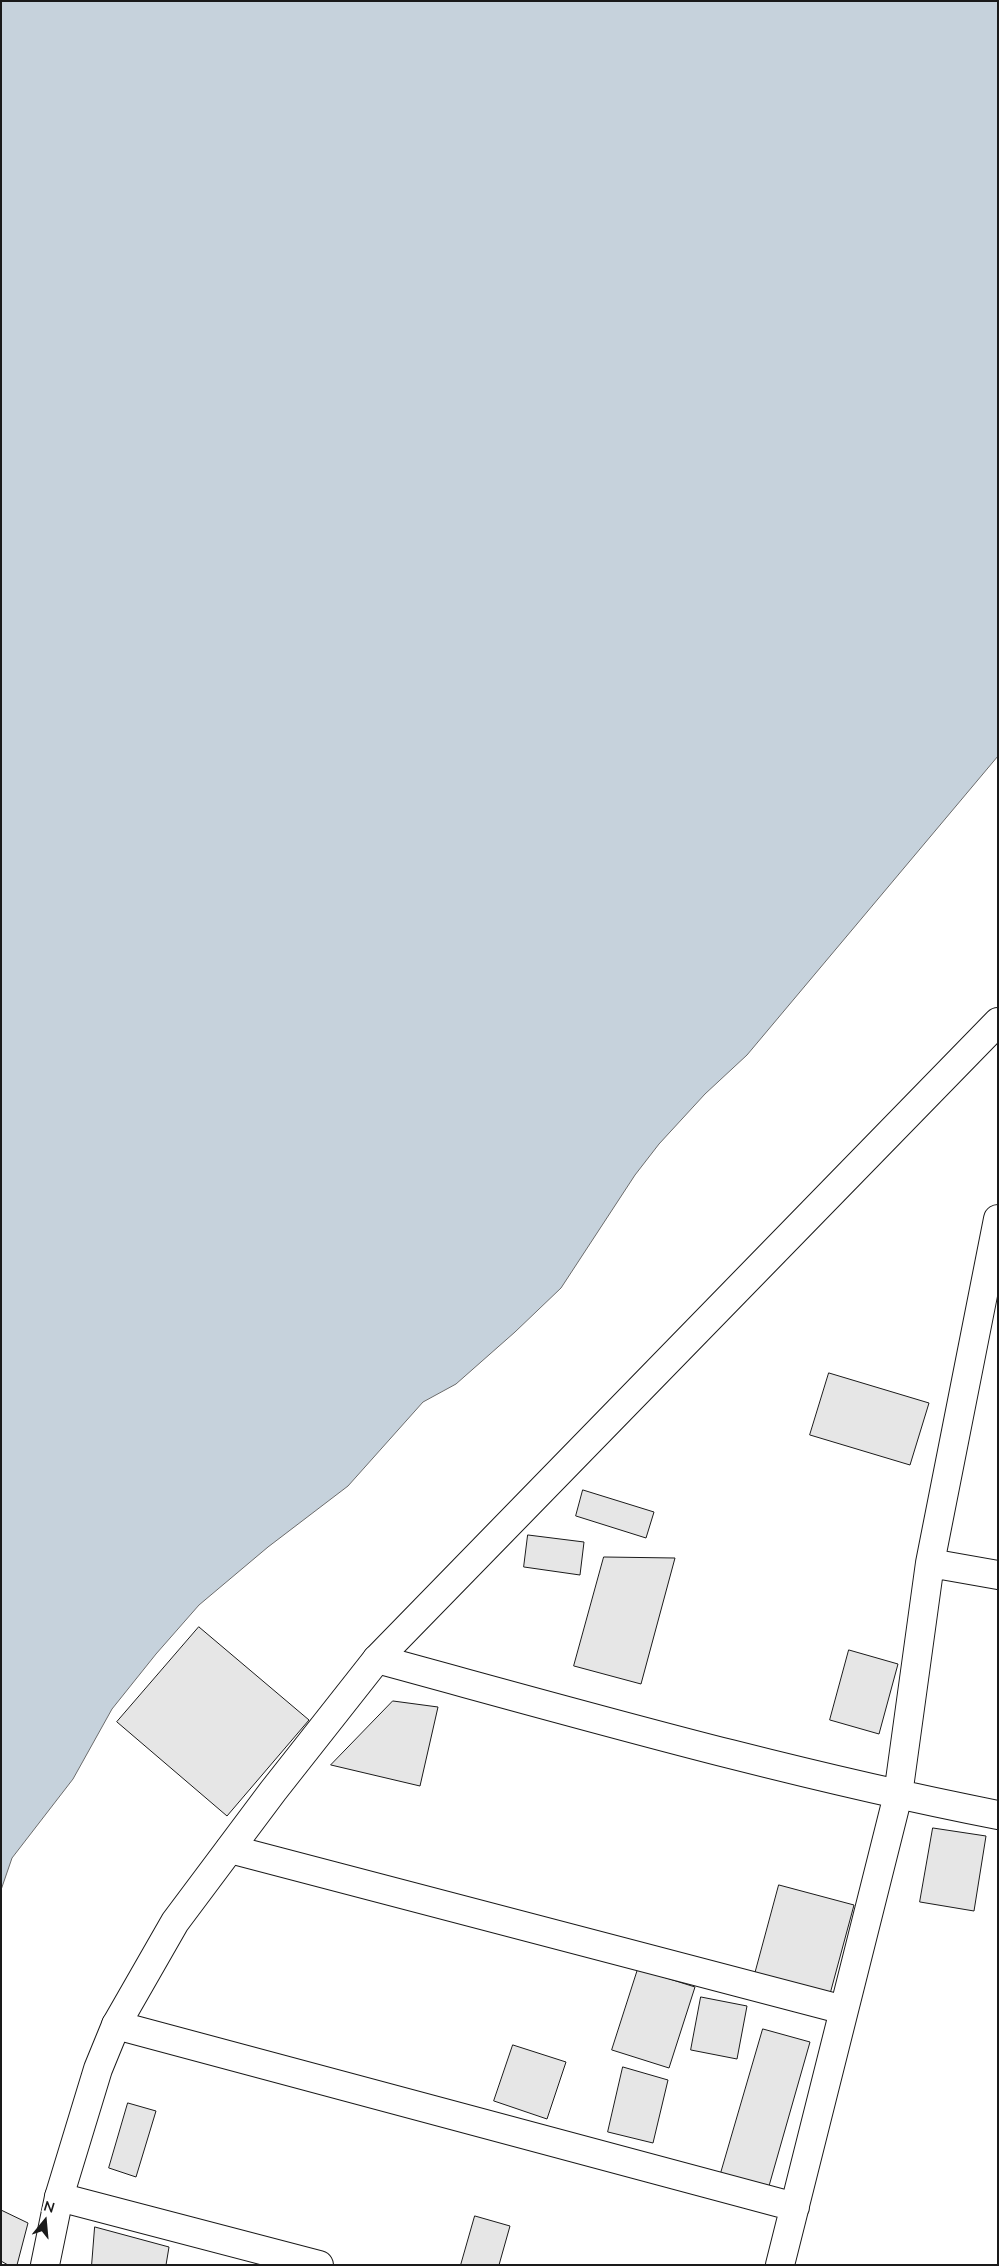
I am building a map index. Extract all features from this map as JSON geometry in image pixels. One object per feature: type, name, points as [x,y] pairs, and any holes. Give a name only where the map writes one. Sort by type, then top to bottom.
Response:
[{"type":"street","points":[[45,2265],[59,2197],[98,2069],[116,2025],[175,1922],[230,1849],[377,1658],[998,1022]]},
{"type":"street","points":[[780,2265],[898,1796],[930,1563],[998,1219]]},
{"type":"street","points":[[930,1563],[998,1575]]},
{"type":"street","points":[[377,1658],[615,1724],[898,1796],[998,1815]]},
{"type":"street","points":[[230,1849],[844,2010]]},
{"type":"street","points":[[116,2025],[794,2207]]},
{"type":"street","points":[[59,2197],[319,2265]]},
{"type":"shaded area","points":[[1,1],[998,1],[998,756],[747,1055],[705,1094],[659,1144],[635,1175],[561,1288],[456,1384],[423,1402],[348,1486],[268,1547],[199,1605],[156,1654],[112,1709],[73,1779],[12,1858],[1,1890]]},
{"type":"building","points":[[829,1373],[929,1403],[910,1465],[810,1435]]},
{"type":"building","points":[[583,1490],[654,1512],[646,1538],[576,1516]]},
{"type":"building","points":[[528,1535],[584,1542],[580,1575],[524,1567]]},
{"type":"building","points":[[604,1557],[675,1558],[641,1684],[574,1666]]},
{"type":"building","points":[[199,1627],[309,1720],[227,1816],[117,1722]]},
{"type":"building","points":[[849,1650],[898,1664],[879,1734],[830,1720]]},
{"type":"building","points":[[393,1701],[438,1707],[420,1786],[331,1765]]},
{"type":"building","points":[[933,1828],[986,1836],[974,1911],[920,1902]]},
{"type":"building","points":[[779,1885],[854,1905],[830,1994],[755,1974]]},
{"type":"building","points":[[638,1969],[695,1987],[669,2068],[612,2050]]},
{"type":"building","points":[[701,1997],[747,2006],[737,2059],[691,2050]]},
{"type":"building","points":[[763,2029],[810,2042],[769,2186],[721,2173]]},
{"type":"building","points":[[513,2045],[566,2062],[547,2119],[494,2101]]},
{"type":"building","points":[[623,2067],[668,2080],[653,2143],[608,2132]]},
{"type":"building","points":[[128,2103],[156,2111],[136,2177],[109,2168]]},
{"type":"building","points":[[1,2210],[28,2223],[17,2265],[8,2265],[1,2261]]},
{"type":"building","points":[[475,2216],[510,2226],[499,2265],[461,2265]]},
{"type":"building","points":[[95,2227],[169,2247],[166,2265],[92,2265]]}]
